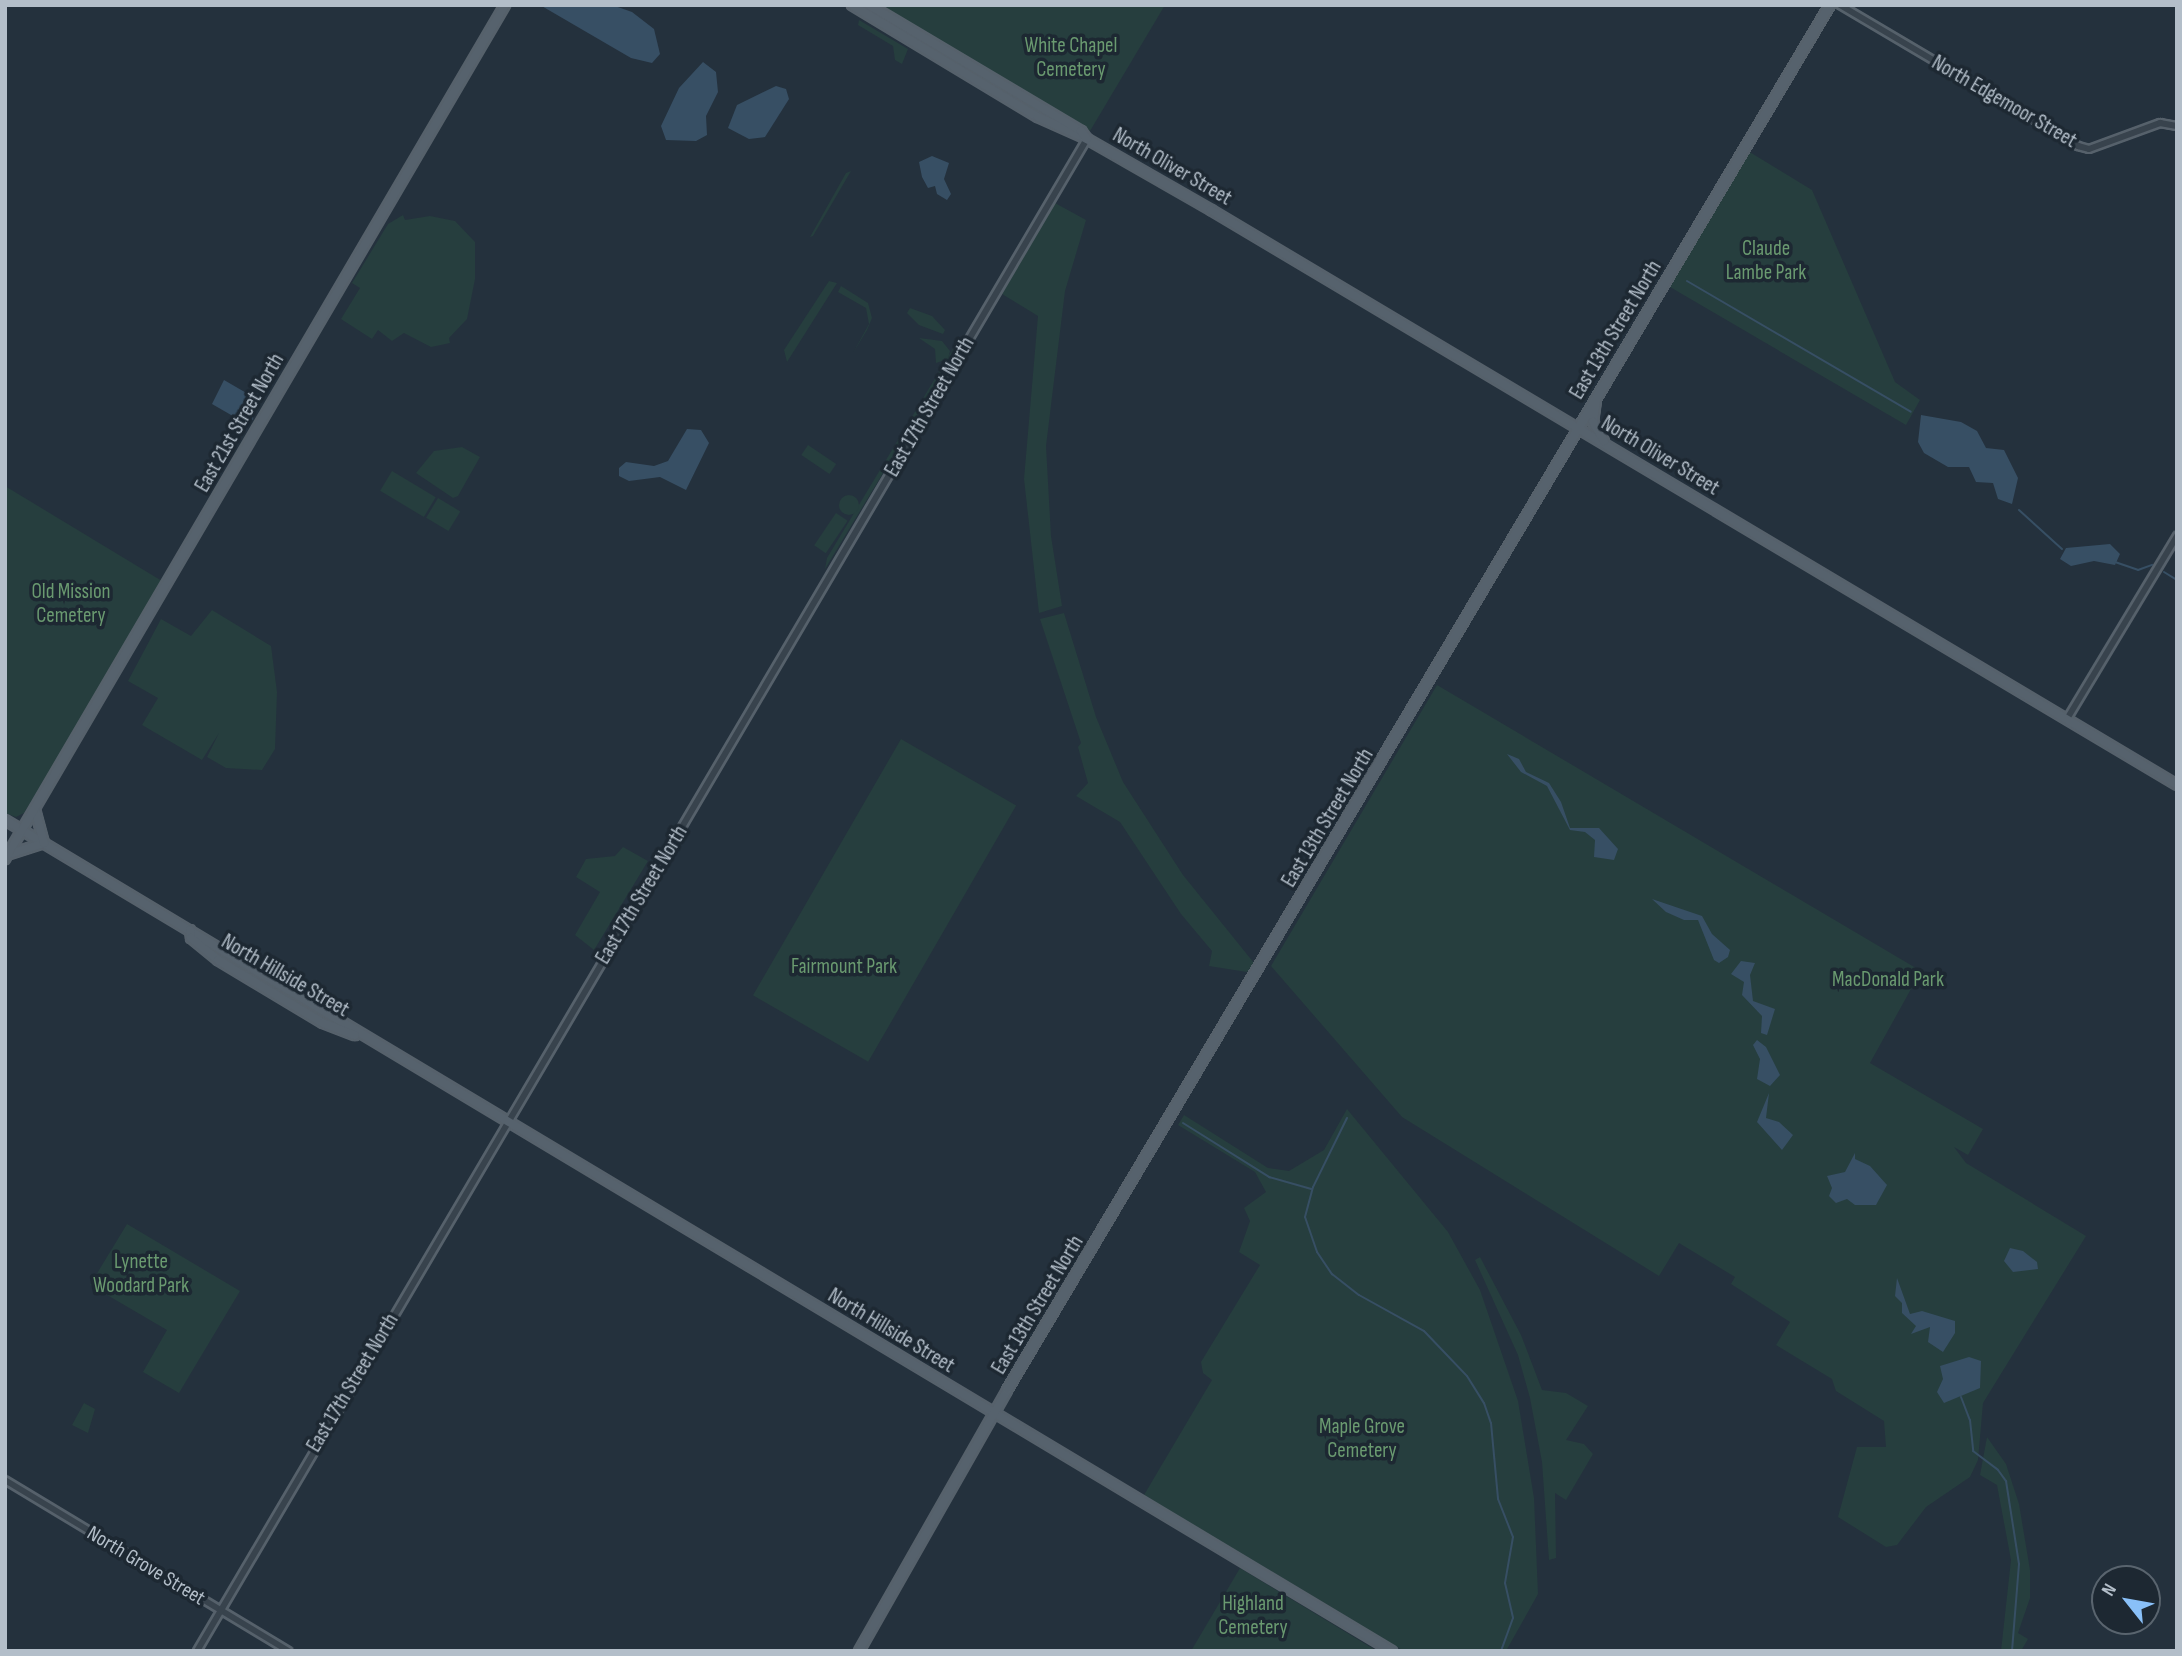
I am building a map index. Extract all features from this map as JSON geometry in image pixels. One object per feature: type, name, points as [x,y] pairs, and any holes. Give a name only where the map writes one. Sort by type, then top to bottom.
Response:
[{"type":"main road","name":"East 21st Street North","points":[[7,857],[505,5]]},
{"type":"main road","name":"North Oliver Street","points":[[852,5],[1038,117],[1087,139]]},
{"type":"main road","name":"North Oliver Street","points":[[869,5],[1087,139],[2177,785]]},
{"type":"main road","name":"East 13th Street North","points":[[859,1651],[994,1414],[1830,5]]},
{"type":"main road","points":[[1597,397],[1593,422],[1608,446]]},
{"type":"main road","points":[[7,857],[44,843],[35,810]]},
{"type":"main road","name":"North Hillside Street","points":[[5,820],[1392,1651]]},
{"type":"main road","name":"North Hillside Street","points":[[190,930],[191,938],[228,966],[323,1023],[372,1041]]},
{"type":"street","name":"North Edgemoor Street","points":[[1839,5],[2078,146],[2089,149],[2160,123],[2177,126]]},
{"type":"street","name":"East 17th Street North","points":[[197,1651],[1087,139]]},
{"type":"street","points":[[2067,719],[2177,536]]},
{"type":"street","name":"North Grove Street","points":[[5,1480],[288,1651]]},
{"type":"green space","name":"White Chapel Cemetery","points":[[877,5],[1165,5],[1090,131]]},
{"type":"green space","points":[[859,20],[908,49],[902,64],[895,60],[893,46],[858,25]]},
{"type":"green space","name":"Claude Lambe Park","points":[[1748,151],[1812,190],[1895,382],[1920,400],[1906,425],[1670,287]]},
{"type":"green space","points":[[851,171],[813,236],[810,237],[846,173]]},
{"type":"green space","points":[[1055,203],[1086,220],[1065,291],[1046,446],[1051,536],[1062,606],[1039,613],[1024,479],[1038,316],[1002,294]]},
{"type":"green space","points":[[403,215],[405,220],[430,216],[455,221],[475,242],[475,279],[467,319],[449,338],[450,343],[431,347],[404,333],[392,341],[378,330],[372,339],[341,319],[360,288],[352,283],[388,224]]},
{"type":"green space","points":[[829,281],[837,283],[787,362],[784,350]]},
{"type":"green space","points":[[841,286],[868,303],[872,318],[867,330],[853,353],[869,324],[866,308],[838,292]]},
{"type":"green space","points":[[910,308],[932,316],[945,330],[943,334],[919,325],[907,313]]},
{"type":"green space","points":[[919,338],[942,341],[950,351],[948,359],[936,363],[935,349]]},
{"type":"green space","points":[[954,347],[955,354],[825,569],[827,558]]},
{"type":"green space","points":[[808,445],[836,464],[829,474],[801,455]]},
{"type":"green space","points":[[462,447],[480,457],[458,496],[453,498],[416,473],[434,451]]},
{"type":"green space","points":[[392,471],[436,497],[424,517],[380,491]]},
{"type":"green space","name":"Old Mission Cemetery","points":[[5,486],[162,581],[63,750],[24,813],[16,817],[5,813]]},
{"type":"green space","points":[[845,495],[853,495],[859,505],[853,515],[845,515],[839,509],[839,501]]},
{"type":"green space","points":[[438,498],[460,511],[448,531],[426,518]]},
{"type":"green space","points":[[836,513],[848,521],[826,553],[814,545]]},
{"type":"green space","points":[[212,610],[271,646],[277,692],[275,749],[262,770],[226,768],[207,757],[219,733],[202,760],[142,725],[158,698],[128,681],[161,619],[191,636]]},
{"type":"green space","points":[[1064,613],[1096,717],[1123,782],[1183,875],[1254,963],[1247,972],[1209,966],[1212,951],[1181,914],[1120,822],[1076,796],[1088,783],[1078,747],[1081,743],[1040,619]]},
{"type":"green space","name":"MacDonald Park","points":[[1437,685],[1921,971],[1870,1063],[1983,1129],[1968,1155],[1954,1147],[1966,1163],[2086,1236],[1983,1403],[1978,1460],[1970,1477],[1926,1507],[1897,1545],[1886,1547],[1838,1517],[1857,1447],[1886,1447],[1884,1421],[1836,1391],[1832,1379],[1776,1345],[1790,1322],[1731,1284],[1735,1277],[1679,1243],[1659,1276],[1402,1117],[1271,966]]},
{"type":"green space","name":"Fairmount Park","points":[[901,739],[1016,806],[868,1062],[753,995]]},
{"type":"green space","points":[[623,847],[648,861],[594,950],[575,935],[600,892],[576,877],[586,859],[615,856]]},
{"type":"green space","name":"Maple Grove Cemetery","points":[[1347,1109],[1448,1232],[1480,1290],[1518,1401],[1534,1498],[1538,1594],[1506,1651],[1404,1651],[1144,1495],[1212,1380],[1203,1373],[1201,1362],[1260,1265],[1239,1252],[1250,1221],[1244,1208],[1266,1192],[1255,1172],[1178,1125],[1184,1115],[1268,1168],[1289,1171],[1324,1150]]},
{"type":"green space","name":"Lynette Woodard Park","points":[[127,1224],[240,1291],[179,1393],[143,1372],[167,1330],[90,1285]]},
{"type":"green space","points":[[1480,1257],[1521,1335],[1542,1390],[1566,1393],[1588,1406],[1566,1440],[1584,1444],[1593,1454],[1566,1500],[1555,1493],[1556,1558],[1549,1560],[1542,1462],[1530,1398],[1518,1355],[1475,1260]]},
{"type":"green space","points":[[84,1403],[95,1409],[88,1433],[72,1425]]},
{"type":"green space","points":[[1987,1437],[2006,1464],[2019,1504],[2030,1570],[2030,1598],[2018,1633],[2028,1639],[2021,1651],[2001,1651],[2011,1560],[1997,1485],[1980,1475]]},
{"type":"green space","name":"Highland Cemetery","points":[[1240,1568],[1377,1651],[1191,1651]]},
{"type":"water","points":[[540,5],[612,5],[632,12],[654,29],[660,54],[652,63],[631,58]]},
{"type":"water","points":[[703,62],[716,72],[718,92],[706,116],[707,135],[696,141],[666,140],[661,126],[679,88]]},
{"type":"water","points":[[776,86],[786,89],[789,99],[765,137],[749,139],[728,128],[737,105]]},
{"type":"water","points":[[932,156],[949,163],[944,179],[951,194],[947,200],[937,194],[935,186],[928,188],[922,177],[919,162]]},
{"type":"water","points":[[224,380],[255,398],[253,420],[238,419],[212,404]]},
{"type":"water","points":[[1921,415],[1961,422],[1977,431],[1986,448],[2004,450],[2018,478],[2012,504],[1998,499],[1993,483],[1976,482],[1969,467],[1948,467],[1924,453],[1918,442]]},
{"type":"water","points":[[687,429],[701,430],[709,443],[686,490],[660,477],[629,481],[619,476],[619,468],[626,462],[654,466],[668,461]]},
{"type":"water","points":[[2110,544],[2120,554],[2115,565],[2094,561],[2071,566],[2060,559],[2066,548]]},
{"type":"water","points":[[1507,754],[1519,759],[1526,772],[1549,783],[1561,802],[1570,828],[1599,828],[1618,849],[1614,860],[1594,857],[1595,840],[1585,832],[1570,830],[1547,786],[1521,772]]},
{"type":"water","points":[[1652,899],[1702,916],[1712,934],[1730,950],[1728,957],[1719,963],[1714,960],[1698,920],[1684,920],[1666,912]]},
{"type":"water","points":[[1741,961],[1755,963],[1750,975],[1753,1001],[1775,1009],[1767,1035],[1761,1033],[1762,1016],[1742,995],[1744,982],[1731,974]]},
{"type":"water","points":[[1757,1040],[1766,1047],[1780,1075],[1770,1086],[1757,1079],[1760,1059],[1753,1045]]},
{"type":"water","points":[[1769,1093],[1766,1118],[1779,1122],[1793,1135],[1782,1150],[1757,1122]]},
{"type":"water","points":[[1855,1153],[1855,1159],[1870,1166],[1887,1185],[1876,1205],[1855,1205],[1847,1199],[1836,1203],[1829,1196],[1832,1188],[1827,1176],[1845,1172]]},
{"type":"water","points":[[2010,1248],[2023,1251],[2037,1262],[2038,1269],[2013,1272],[2004,1261]]},
{"type":"water","points":[[1897,1278],[1910,1314],[1922,1311],[1955,1321],[1955,1333],[1943,1352],[1928,1342],[1930,1327],[1911,1334],[1916,1326],[1902,1313],[1902,1303],[1895,1296]]},
{"type":"water","points":[[1969,1357],[1981,1361],[1980,1388],[1944,1403],[1937,1392],[1943,1379],[1940,1366]]},
{"type":"waterway","points":[[1687,281],[1911,412]]},
{"type":"waterway","points":[[2019,510],[2062,549]]},
{"type":"waterway","points":[[2115,562],[2138,570],[2152,565]]},
{"type":"waterway","points":[[2164,572],[2177,580]]},
{"type":"waterway","points":[[1347,1118],[1313,1187],[1305,1217],[1317,1252],[1332,1274],[1359,1295],[1424,1331],[1467,1376],[1484,1403],[1491,1423],[1498,1499],[1513,1537],[1505,1583],[1513,1618],[1501,1651]]},
{"type":"waterway","points":[[1183,1123],[1269,1177],[1311,1189]]},
{"type":"waterway","points":[[1961,1397],[1970,1420],[1973,1451],[1998,1470],[2006,1481],[2019,1564],[2012,1651]]}]
